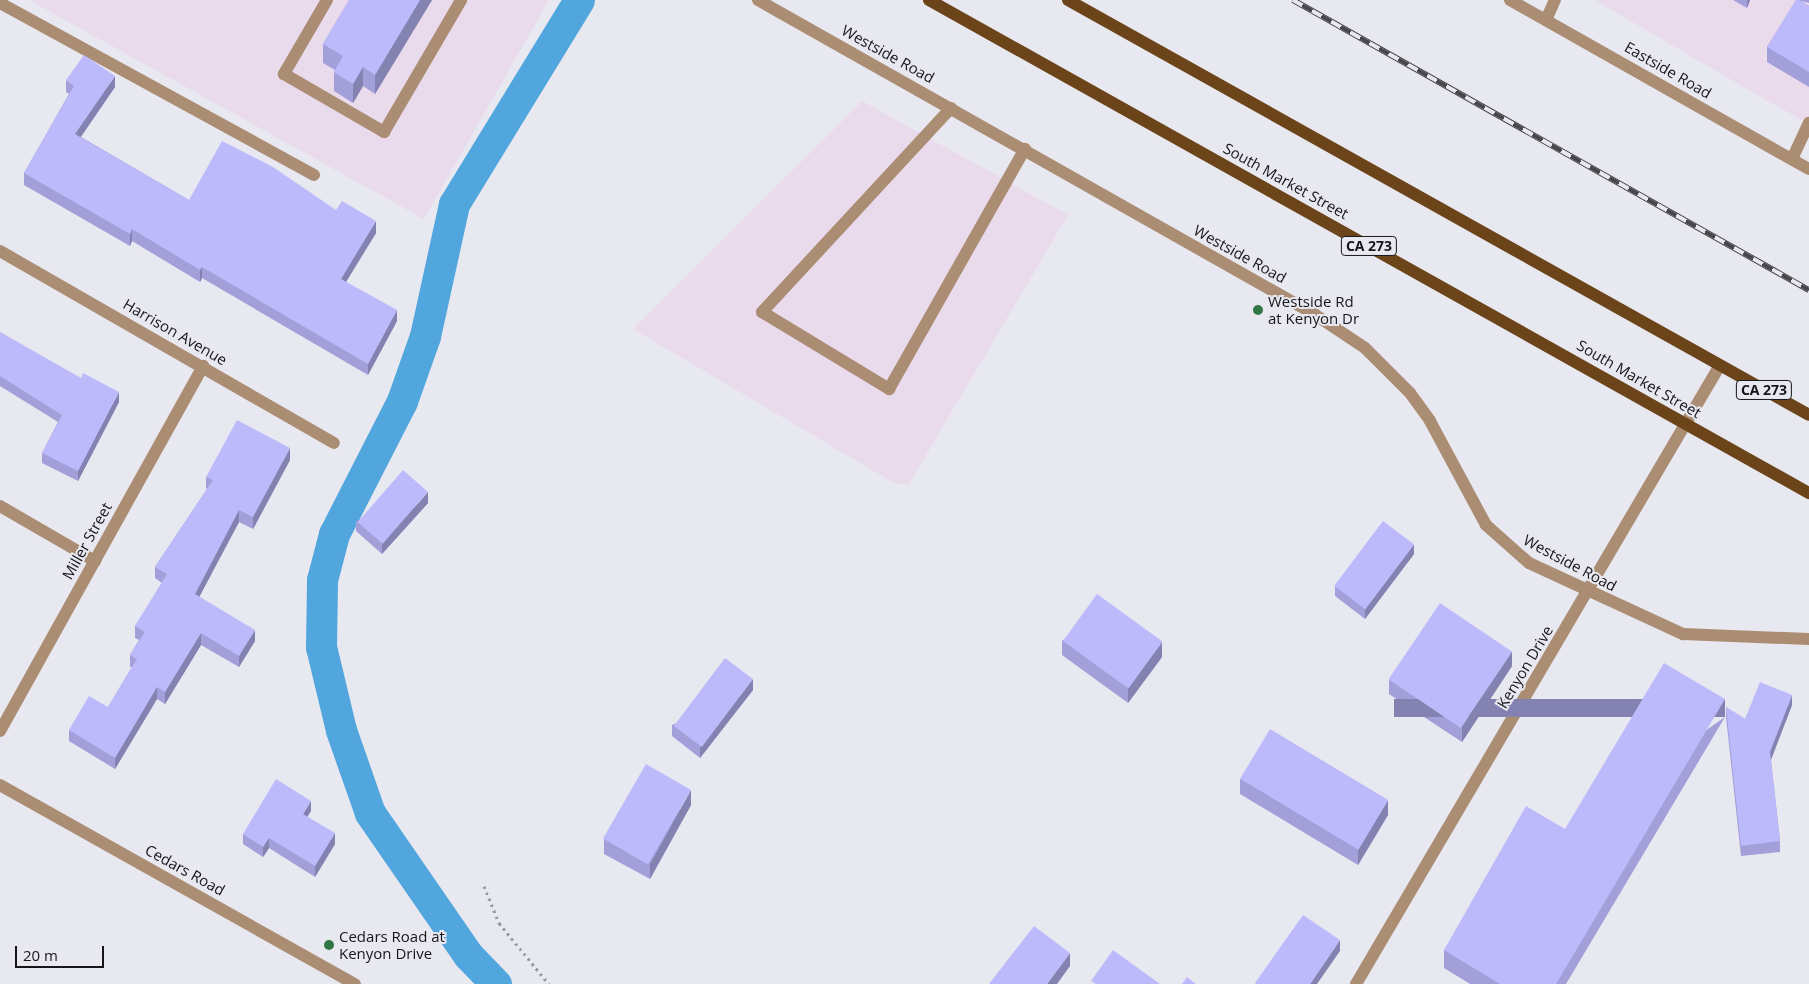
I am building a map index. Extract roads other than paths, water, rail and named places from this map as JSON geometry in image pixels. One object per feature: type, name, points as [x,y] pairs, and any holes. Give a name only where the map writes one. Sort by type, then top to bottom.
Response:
[{"type":"main road","name":"South Market Street","points":[[929,0],[1809,494]]},
{"type":"main road","name":"CA 273","points":[[1068,0],[1809,416]]},
{"type":"street","points":[[327,0],[284,74],[384,132],[461,0]]},
{"type":"street","name":"Westside Road","points":[[758,0],[1025,149],[1314,314],[1376,356],[1430,421],[1473,504],[1500,541],[1529,563],[1588,592],[1683,634],[1809,639]]},
{"type":"street","name":"Eastside Road","points":[[1510,0],[1809,169]]},
{"type":"street","points":[[1546,20],[1555,0]]},
{"type":"street","points":[[0,3],[314,175]]},
{"type":"street","points":[[951,108],[762,312],[888,389],[1025,149]]},
{"type":"street","points":[[1792,159],[1809,122]]},
{"type":"street","name":"Harrison Avenue","points":[[0,251],[334,442]]},
{"type":"street","name":"Kenyon Drive","points":[[1356,984],[1720,365]]},
{"type":"street","name":"Miller Street","points":[[0,731],[203,366]]},
{"type":"street","points":[[0,506],[95,561]]},
{"type":"street","name":"Cedars Road","points":[[0,785],[355,984]]},
{"type":"waterway","points":[[496,984],[468,955],[370,813],[341,730],[321,647],[322,580],[334,534],[402,401],[425,336],[454,204],[579,0]]},
{"type":"railway","points":[[1293,0],[1809,290]]},
{"type":"place","name":"Westside Rd at Kenyon Dr","points":[[1258,310]]},
{"type":"place","name":"Cedars Road at Kenyon Drive","points":[[329,945]]}]
